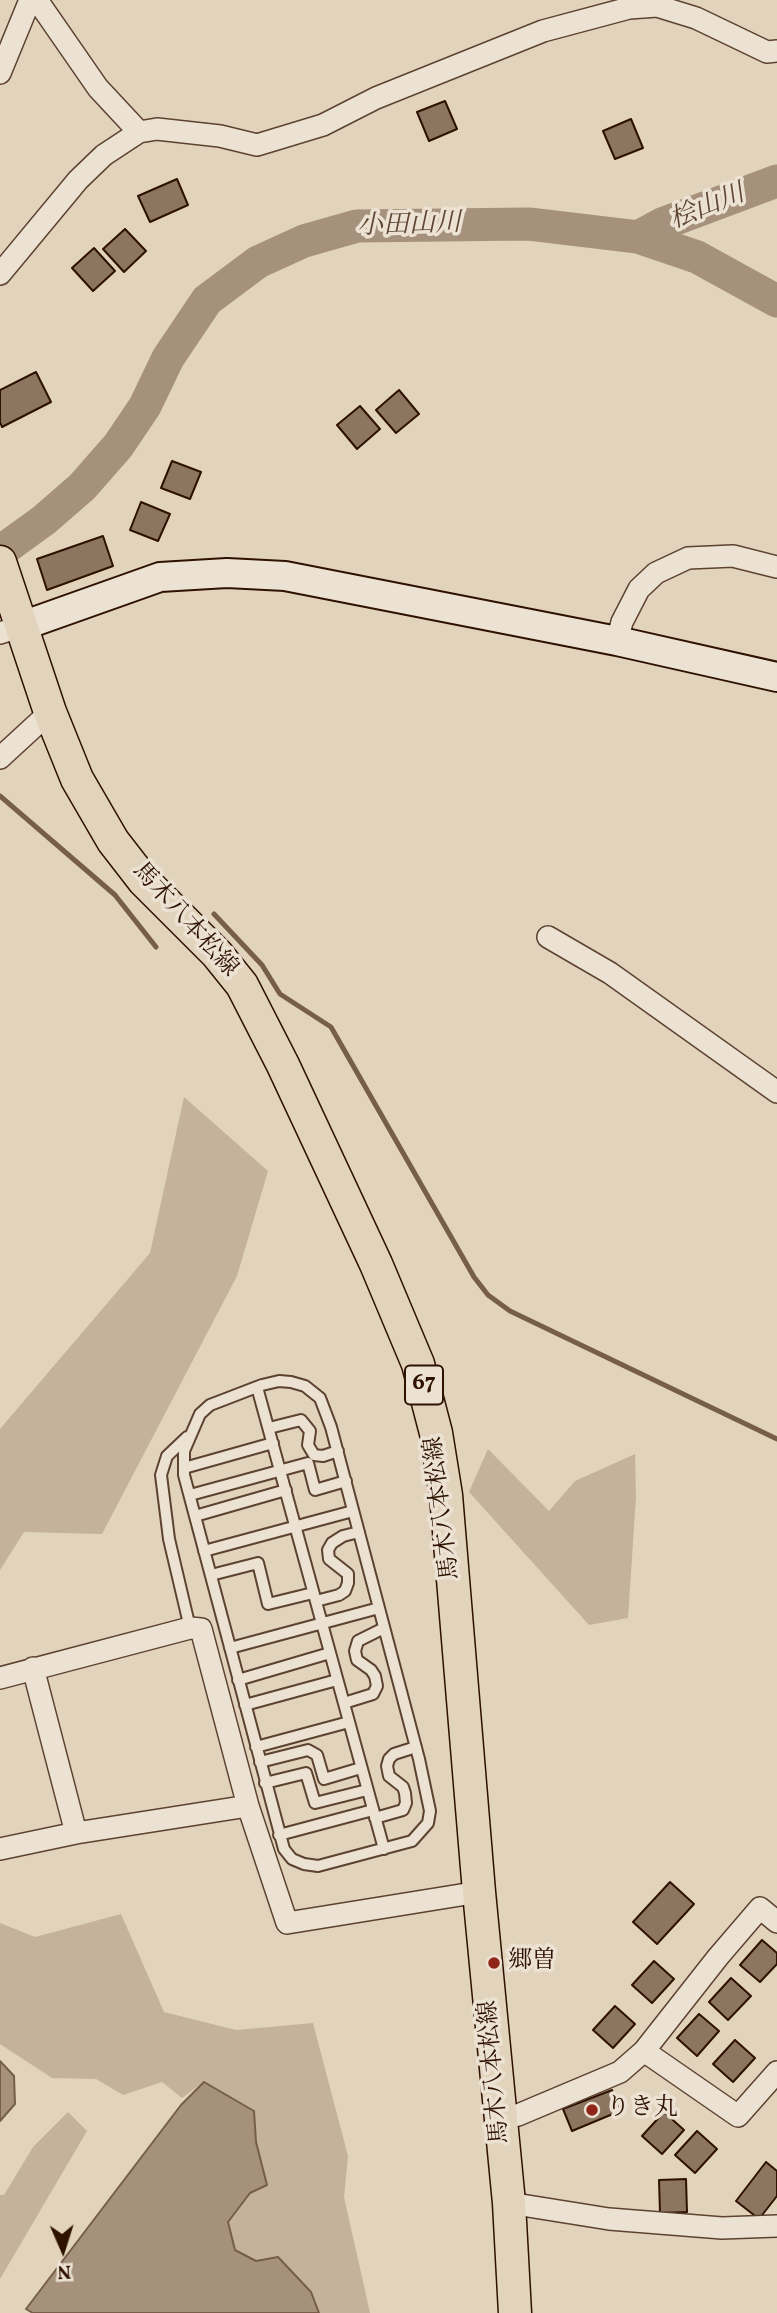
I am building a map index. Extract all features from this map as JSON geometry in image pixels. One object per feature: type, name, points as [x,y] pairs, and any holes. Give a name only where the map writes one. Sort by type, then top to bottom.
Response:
[{"type":"main road","name":"馬木八本松線","points":[[0,563],[11,630],[50,712],[77,779],[113,841],[144,881],[217,954],[242,985],[283,1065],[376,1264],[418,1364],[436,1433],[446,1495],[479,1892],[509,2203],[516,2313]]},
{"type":"street","points":[[0,73],[30,0]]},
{"type":"street","points":[[37,0],[98,88],[138,132]]},
{"type":"street","points":[[0,274],[78,180],[104,155],[138,132],[157,129],[220,136],[257,145],[323,125],[376,98],[543,31],[629,8],[657,6],[696,18],[767,52],[777,51]]},
{"type":"street","points":[[617,641],[622,622],[639,589],[656,573],[677,563],[688,558],[733,556],[777,567]]},
{"type":"street","points":[[11,630],[160,577],[227,573],[285,576],[617,641],[777,677]]},
{"type":"street","points":[[0,758],[50,712]]},
{"type":"street","points":[[548,936],[610,973],[777,1092]]},
{"type":"street","points":[[0,1678],[190,1628],[201,1629],[248,1806],[287,1923],[479,1892]]},
{"type":"street","points":[[33,1668],[76,1833]]},
{"type":"street","points":[[0,1849],[76,1833],[248,1806]]},
{"type":"street","points":[[500,2119],[519,2115],[620,2072],[644,2051],[760,1908],[777,1922]]},
{"type":"street","points":[[644,2051],[738,2116],[777,2072]]},
{"type":"street","points":[[509,2203],[609,2219],[722,2228],[777,2226]]},
{"type":"lane","points":[[291,1381],[305,1386],[320,1398],[338,1451],[428,1796],[428,1823],[411,1841],[318,1866],[292,1859],[284,1849],[190,1495],[184,1468],[184,1451],[189,1435],[200,1414],[210,1405],[257,1387],[291,1381]]},
{"type":"lane","points":[[257,1387],[384,1849]]},
{"type":"lane","points":[[269,1428],[301,1420],[310,1431],[309,1445],[314,1455],[323,1456],[338,1451]]},
{"type":"lane","points":[[189,1435],[167,1456],[161,1475],[169,1539],[190,1628]]},
{"type":"lane","points":[[184,1468],[273,1443]]},
{"type":"lane","points":[[190,1495],[308,1463],[315,1490],[346,1481]]},
{"type":"lane","points":[[195,1516],[286,1490]]},
{"type":"lane","points":[[204,1550],[354,1511]]},
{"type":"lane","points":[[211,1575],[258,1563],[268,1604],[339,1595],[345,1591],[348,1574],[329,1559],[328,1550],[332,1543],[343,1536],[359,1532]]},
{"type":"lane","points":[[230,1648],[379,1608]]},
{"type":"lane","points":[[344,1703],[373,1694],[377,1686],[375,1676],[357,1660],[355,1651],[358,1641],[384,1628]]},
{"type":"lane","points":[[238,1680],[330,1653]]},
{"type":"lane","points":[[245,1705],[337,1681]]},
{"type":"lane","points":[[256,1747],[349,1722]]},
{"type":"lane","points":[[279,1835],[403,1810],[406,1803],[403,1787],[390,1776],[387,1766],[394,1754],[416,1747]]},
{"type":"lane","points":[[260,1762],[308,1750],[317,1755],[324,1779],[361,1768]]},
{"type":"lane","points":[[265,1783],[306,1773],[315,1803],[367,1790]]},
{"type":"shaded area","points":[[184,1097],[268,1171],[237,1276],[102,1534],[24,1532],[0,1570],[0,1429],[150,1253]]},
{"type":"shaded area","points":[[488,1449],[549,1511],[575,1481],[635,1454],[636,1497],[628,1618],[589,1625],[469,1492]]},
{"type":"shaded area","points":[[121,1914],[164,2012],[236,2030],[313,2023],[348,2156],[344,2197],[370,2313],[319,2313],[311,2292],[235,2250],[228,2222],[250,2193],[267,2185],[256,2142],[254,2110],[204,2082],[182,2098],[162,2082],[123,2095],[96,2079],[52,2078],[0,2044],[0,1923],[35,1937]]},
{"type":"shaded area","points":[[0,2061],[14,2076],[15,2104],[0,2121]]},
{"type":"shaded area","points":[[204,2082],[254,2111],[256,2142],[267,2185],[250,2193],[228,2222],[235,2250],[256,2261],[278,2257],[311,2292],[319,2313],[33,2313],[26,2309],[181,2105]]},
{"type":"shaded area","points":[[68,2112],[87,2131],[0,2279],[0,2195],[4,2195],[33,2147]]},
{"type":"building","points":[[445,101],[457,129],[429,141],[417,112]]},
{"type":"building","points":[[631,119],[643,148],[615,159],[603,131]]},
{"type":"building","points":[[177,179],[188,205],[150,222],[138,196]]},
{"type":"building","points":[[125,229],[146,251],[124,272],[103,249]]},
{"type":"building","points":[[94,248],[115,271],[93,291],[72,268]]},
{"type":"building","points":[[36,372],[51,402],[2,427],[0,390]]},
{"type":"building","points":[[399,390],[419,414],[396,433],[376,410]]},
{"type":"building","points":[[360,406],[380,429],[357,449],[337,425]]},
{"type":"building","points":[[172,461],[201,472],[190,499],[161,488]]},
{"type":"building","points":[[141,502],[170,514],[158,541],[130,530]]},
{"type":"building","points":[[103,536],[113,566],[47,590],[37,559]]},
{"type":"building","points":[[670,1882],[694,1904],[657,1944],[633,1922]]},
{"type":"building","points":[[762,1940],[777,1953],[777,1964],[760,1982],[740,1965]]},
{"type":"building","points":[[654,1961],[674,1979],[652,2003],[632,1985]]},
{"type":"building","points":[[731,1978],[751,1996],[728,2020],[709,2002]]},
{"type":"building","points":[[615,2006],[635,2024],[613,2048],[593,2030]]},
{"type":"building","points":[[699,2014],[719,2031],[697,2056],[677,2038]]},
{"type":"building","points":[[735,2040],[755,2058],[733,2082],[713,2064]]},
{"type":"building","name":"りき丸","points":[[612,2090],[620,2111],[572,2131],[563,2109]]},
{"type":"building","points":[[664,2112],[684,2130],[662,2154],[642,2136]]},
{"type":"building","points":[[697,2131],[717,2149],[695,2173],[675,2155]]},
{"type":"building","points":[[766,2162],[777,2171],[777,2196],[759,2219],[736,2201]]},
{"type":"building","points":[[686,2179],[687,2212],[660,2213],[659,2180]]},
{"type":"waterway","name":"桧山川","points":[[638,237],[662,224],[777,181]]},
{"type":"waterway","name":"小田山川","points":[[0,552],[44,520],[82,487],[118,446],[145,406],[168,358],[207,300],[258,262],[304,241],[357,226],[529,224],[638,237],[697,257],[777,301]]},
{"type":"waterway","points":[[0,796],[115,895],[156,947]]},
{"type":"waterway","points":[[214,914],[262,965],[280,994],[331,1027],[474,1277],[488,1295],[510,1311],[777,1439]]},
{"type":"place","name":"郷曽","points":[[494,1963]]},
{"type":"place","name":"りき丸","points":[[592,2110]]}]
